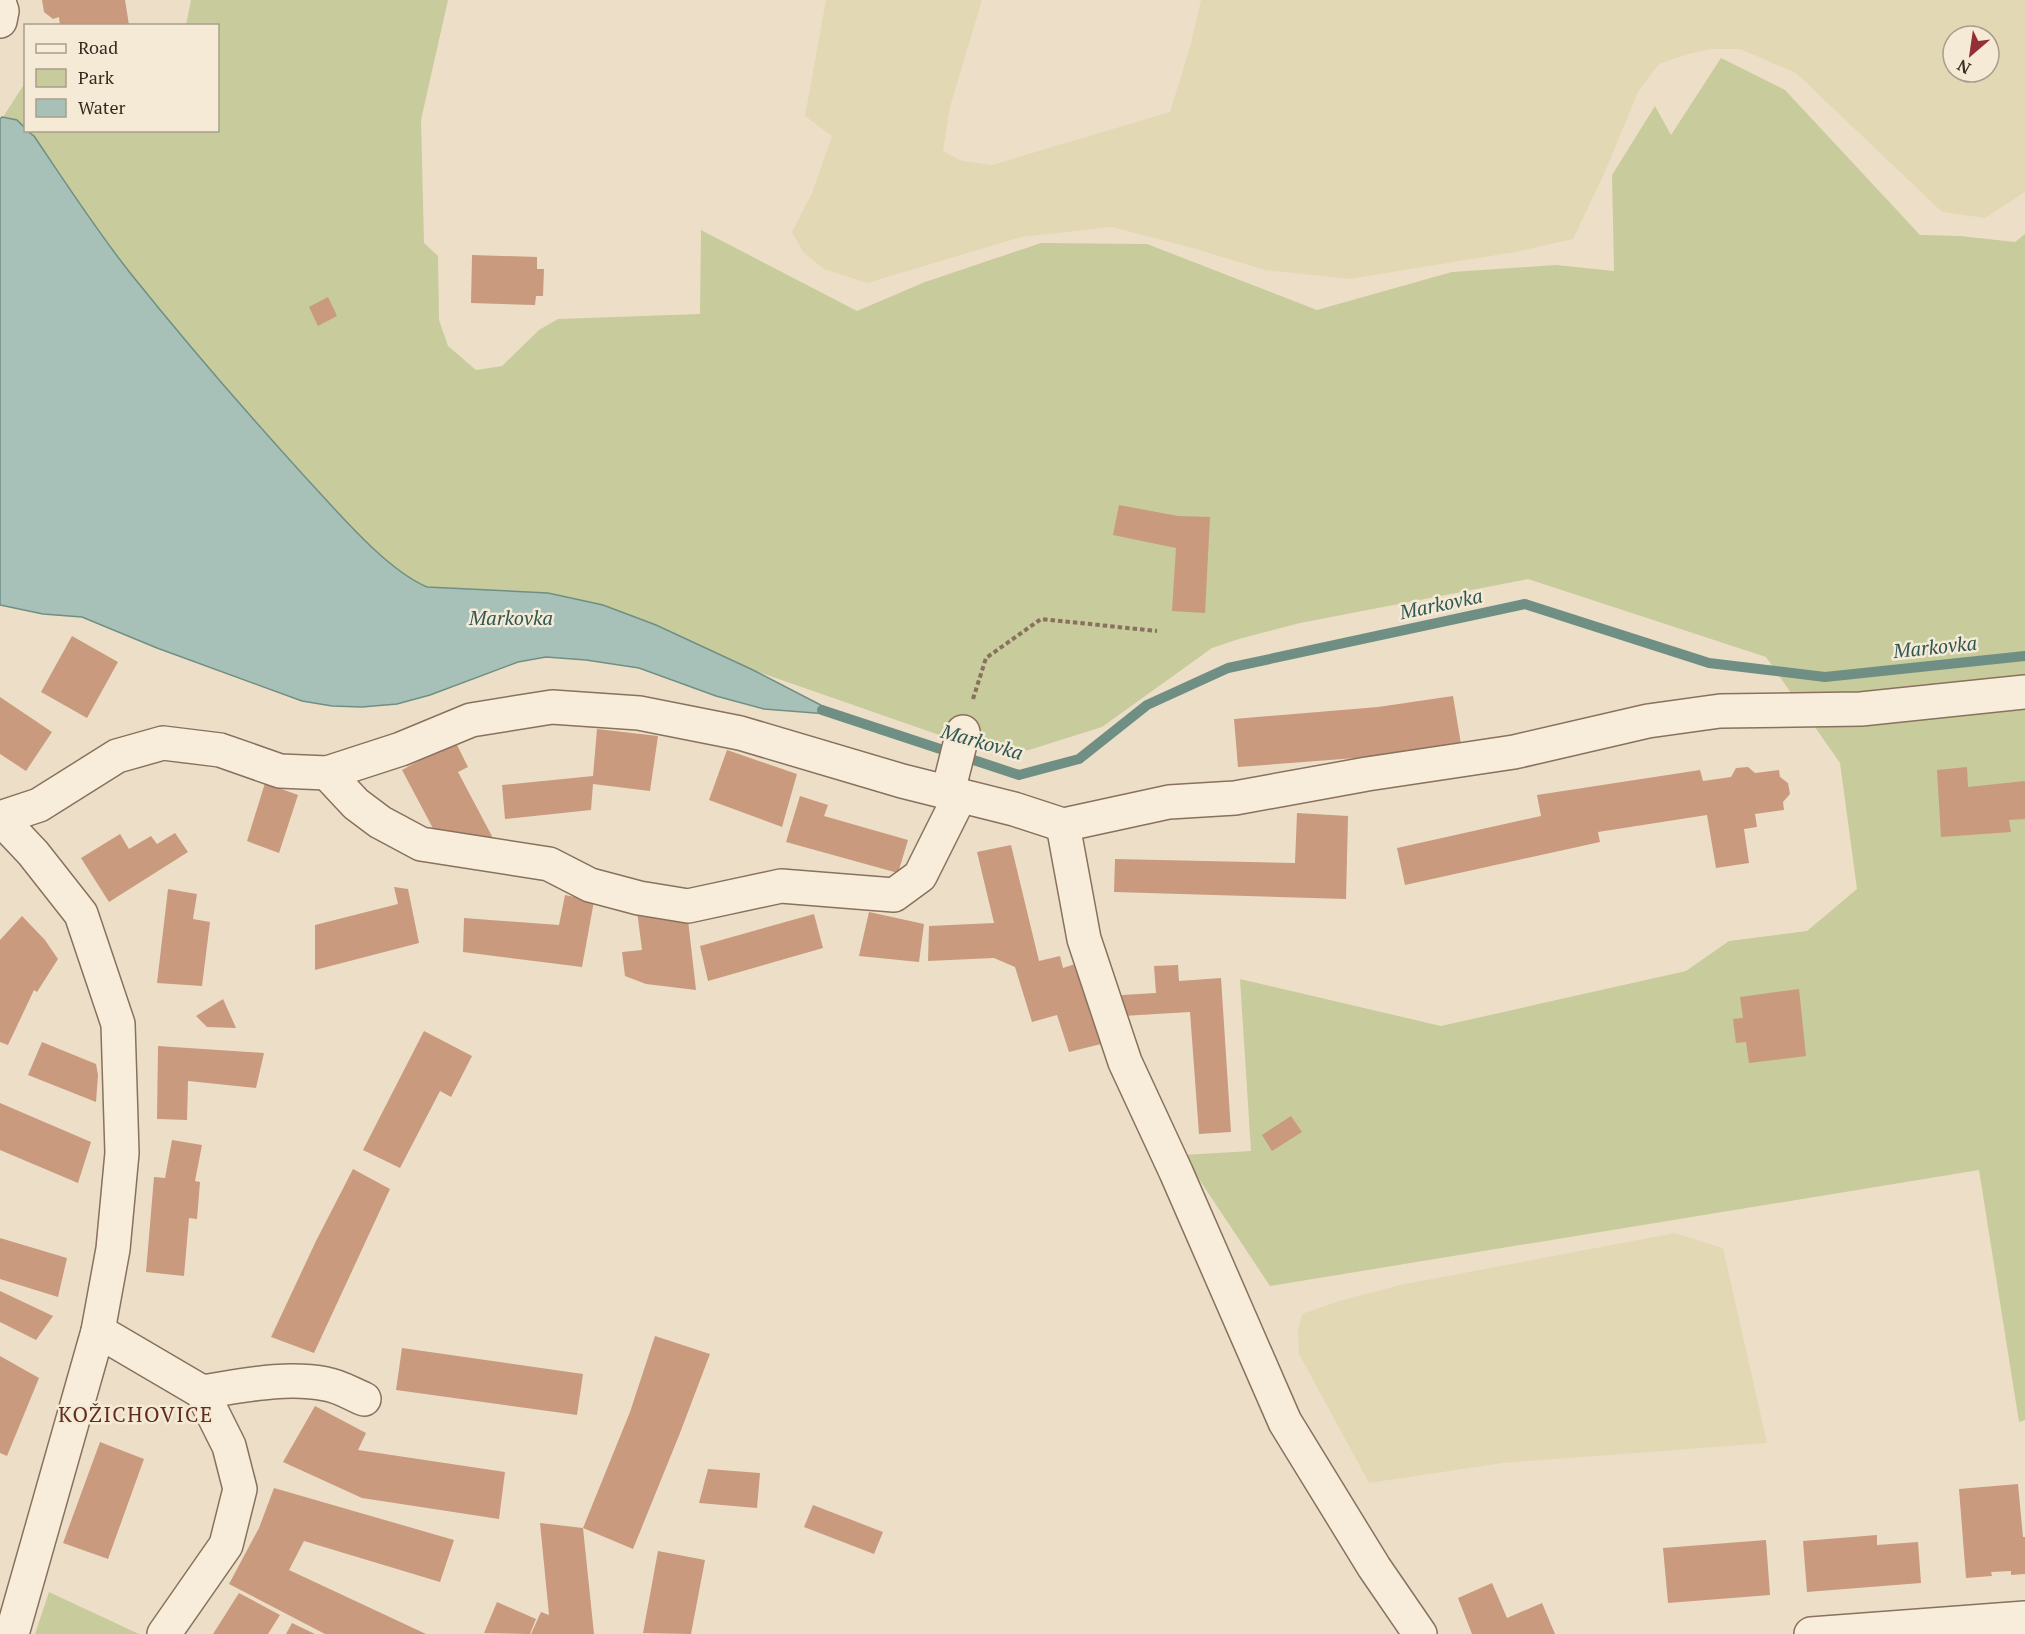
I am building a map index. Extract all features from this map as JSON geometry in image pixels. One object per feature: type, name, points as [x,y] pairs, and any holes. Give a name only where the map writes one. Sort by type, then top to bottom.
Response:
[{"type":"street","points":[[0,5],[2,11],[0,21]]},
{"type":"street","points":[[12,1634],[98,1331],[113,1249],[122,1153],[118,1024],[81,915],[33,853],[0,818],[39,805],[117,756],[164,742],[220,750],[279,771],[327,773],[401,749],[471,720],[552,707],[639,713],[740,732],[954,785],[1062,825],[1169,802],[1235,798],[1367,774],[1514,752],[1648,721],[1720,711],[1861,709],[2025,692]]},
{"type":"street","points":[[327,773],[356,804],[380,822],[421,844],[549,864],[591,885],[639,898],[688,906],[781,886],[894,895],[920,876],[954,785],[963,732]]},
{"type":"street","points":[[1062,825],[1084,939],[1125,1062],[1185,1191],[1285,1422],[1374,1567],[1420,1634]]},
{"type":"street","points":[[98,1331],[202,1392],[229,1446],[240,1489],[226,1545],[164,1634]]},
{"type":"street","points":[[202,1392],[296,1381],[328,1384],[364,1399]]},
{"type":"street","points":[[1811,1634],[2025,1618]]},
{"type":"path","points":[[963,732],[986,658],[1041,619],[1157,631]]},
{"type":"shaded area","points":[[826,0],[982,0],[950,107],[943,151],[962,161],[992,165],[1170,112],[1190,47],[1201,0],[2025,0],[2025,192],[1985,218],[1942,212],[1796,73],[1740,49],[1711,49],[1659,64],[1639,90],[1604,174],[1573,239],[1515,252],[1350,279],[1265,270],[1112,227],[1021,237],[867,283],[824,269],[803,252],[792,232],[812,193],[832,136],[805,116]]},
{"type":"shaded area","points":[[1675,1233],[1723,1248],[1767,1443],[1503,1463],[1369,1483],[1299,1354],[1298,1331],[1302,1314],[1336,1302],[1400,1285]]},
{"type":"green space","points":[[191,0],[448,0],[421,120],[424,243],[438,256],[439,320],[448,346],[476,370],[502,366],[539,330],[558,319],[700,314],[701,230],[857,311],[925,282],[1041,243],[1147,244],[1317,310],[1452,272],[1556,265],[1614,271],[1612,175],[1655,106],[1671,135],[1721,58],[1785,90],[1920,235],[1960,236],[2015,242],[2025,234],[2025,1420],[2019,1422],[1979,1170],[1270,1286],[1183,1155],[1251,1151],[1240,979],[1441,1026],[1686,971],[1729,941],[1807,931],[1857,889],[1840,763],[1766,657],[1528,579],[1300,623],[1239,639],[1212,648],[1102,727],[1029,750],[998,753],[968,745],[753,670],[656,625],[603,605],[548,593],[427,587],[394,567],[361,537],[237,400],[131,274],[29,132],[219,132],[219,24],[186,24]]},
{"type":"green space","points":[[24,85],[24,127],[17,120],[3,117]]},
{"type":"green space","points":[[49,1592],[139,1634],[35,1634]]},
{"type":"water","points":[[2,117],[17,120],[24,127],[24,132],[34,136],[81,206],[131,274],[239,403],[347,523],[379,554],[411,579],[427,587],[548,593],[603,605],[656,625],[753,670],[840,715],[764,709],[716,696],[639,668],[546,657],[518,662],[430,695],[397,704],[362,707],[332,706],[302,701],[157,648],[82,617],[43,614],[0,605],[0,119]]},
{"type":"building","points":[[42,0],[125,0],[129,24],[60,24],[59,17],[53,19],[44,12]]},
{"type":"building","points":[[472,255],[537,257],[537,269],[544,269],[543,296],[536,296],[535,305],[471,303]]},
{"type":"building","points":[[328,297],[337,316],[318,326],[309,307]]},
{"type":"building","points":[[1119,505],[1178,516],[1210,517],[1205,613],[1172,611],[1176,548],[1113,535]]},
{"type":"building","points":[[72,636],[118,662],[87,718],[41,692]]},
{"type":"building","points":[[1453,696],[1461,744],[1382,756],[1238,767],[1234,719],[1378,707]]},
{"type":"building","points":[[0,697],[52,732],[26,771],[0,754]]},
{"type":"building","points":[[597,729],[658,736],[650,791],[593,784],[591,810],[505,819],[502,785],[593,776]]},
{"type":"building","points":[[456,743],[468,767],[458,772],[494,840],[436,834],[402,770]]},
{"type":"building","points":[[727,750],[797,774],[782,827],[709,800]]},
{"type":"building","points":[[1748,767],[1755,773],[1779,770],[1780,777],[1788,783],[1790,794],[1783,802],[1784,810],[1755,814],[1757,827],[1744,829],[1749,863],[1716,868],[1707,815],[1598,832],[1600,842],[1405,885],[1397,848],[1541,816],[1537,795],[1700,770],[1703,781],[1731,777],[1736,768]]},
{"type":"building","points":[[1967,767],[1968,787],[2025,781],[2025,819],[2009,820],[2011,832],[1941,837],[1937,770]]},
{"type":"building","points":[[265,783],[298,795],[279,853],[247,841]]},
{"type":"building","points":[[800,796],[828,805],[824,816],[908,840],[898,873],[786,842]]},
{"type":"building","points":[[1297,813],[1348,816],[1346,899],[1114,892],[1115,859],[1295,863]]},
{"type":"building","points":[[175,833],[188,852],[109,902],[81,858],[120,834],[129,849],[151,836],[157,844]]},
{"type":"building","points":[[1011,845],[1039,961],[1060,956],[1063,968],[1075,964],[1101,1044],[1069,1052],[1057,1015],[1032,1022],[1015,967],[994,958],[928,961],[929,926],[994,923],[977,852]]},
{"type":"building","points":[[394,887],[408,889],[419,943],[315,970],[315,925],[398,904]]},
{"type":"building","points":[[168,889],[197,894],[193,919],[210,922],[202,986],[157,983]]},
{"type":"building","points":[[565,895],[594,901],[582,967],[463,952],[464,918],[559,925]]},
{"type":"building","points":[[637,911],[688,920],[696,990],[646,984],[625,976],[622,952],[642,950]]},
{"type":"building","points":[[869,912],[924,924],[919,962],[859,956]]},
{"type":"building","points":[[814,914],[823,948],[708,981],[700,946]]},
{"type":"building","points":[[22,916],[45,940],[58,959],[37,992],[34,990],[8,1045],[0,1042],[0,940]]},
{"type":"building","points":[[1178,965],[1179,981],[1221,978],[1231,1132],[1199,1134],[1190,1012],[1123,1016],[1122,995],[1156,993],[1154,966]]},
{"type":"building","points":[[1799,989],[1806,1056],[1749,1063],[1746,1042],[1736,1043],[1733,1019],[1743,1018],[1740,997]]},
{"type":"building","points":[[223,999],[236,1028],[207,1027],[196,1016]]},
{"type":"building","points":[[424,1031],[472,1056],[451,1097],[440,1091],[400,1168],[363,1150]]},
{"type":"building","points":[[42,1042],[96,1064],[98,1075],[96,1102],[28,1075]]},
{"type":"building","points":[[158,1046],[264,1053],[256,1088],[188,1081],[187,1120],[157,1119]]},
{"type":"building","points":[[0,1103],[91,1142],[78,1183],[0,1150]]},
{"type":"building","points":[[1291,1116],[1302,1132],[1272,1151],[1262,1135]]},
{"type":"building","points":[[172,1140],[202,1145],[195,1181],[200,1182],[197,1219],[189,1218],[184,1276],[146,1272],[154,1177],[165,1178]]},
{"type":"building","points":[[353,1169],[390,1189],[314,1353],[271,1337]]},
{"type":"building","points":[[0,1238],[67,1258],[58,1297],[0,1279]]},
{"type":"building","points":[[0,1291],[53,1316],[36,1340],[0,1322]]},
{"type":"building","points":[[655,1336],[710,1354],[633,1549],[583,1528],[630,1412]]},
{"type":"building","points":[[402,1348],[583,1374],[577,1415],[396,1390]]},
{"type":"building","points":[[0,1356],[39,1378],[7,1456],[0,1453]]},
{"type":"building","points":[[315,1406],[366,1433],[358,1450],[505,1472],[499,1519],[362,1498],[283,1462]]},
{"type":"building","points":[[100,1442],[144,1459],[108,1559],[63,1543]]},
{"type":"building","points":[[708,1469],[760,1473],[757,1508],[699,1503]]},
{"type":"building","points":[[2018,1484],[2023,1537],[2025,1537],[2025,1574],[2011,1575],[2011,1571],[1991,1572],[1992,1576],[1966,1578],[1959,1489]]},
{"type":"building","points":[[274,1488],[454,1540],[440,1582],[304,1541],[289,1570],[426,1634],[325,1634],[229,1584],[259,1528]]},
{"type":"building","points":[[813,1505],[883,1532],[874,1554],[804,1527]]},
{"type":"building","points":[[540,1523],[583,1528],[594,1634],[531,1634],[541,1612],[549,1615]]},
{"type":"building","points":[[1877,1535],[1877,1545],[1918,1542],[1921,1583],[1807,1592],[1803,1541]]},
{"type":"building","points":[[1766,1540],[1770,1595],[1668,1603],[1663,1548]]},
{"type":"building","points":[[658,1551],[705,1560],[691,1634],[643,1633]]},
{"type":"building","points":[[1492,1583],[1507,1618],[1542,1603],[1555,1634],[1472,1634],[1458,1598]]},
{"type":"building","points":[[239,1593],[280,1615],[268,1634],[213,1634]]},
{"type":"building","points":[[497,1602],[536,1619],[530,1634],[484,1633]]},
{"type":"building","points":[[292,1623],[315,1634],[286,1634]]},
{"type":"waterway","name":"Markovka","points":[[822,710],[1019,775],[1079,759],[1147,705],[1228,668],[1525,604],[1709,663],[1825,677],[2025,656]]},
{"type":"district","name":"KOŽICHOVICE","points":[[136,1415]]}]
